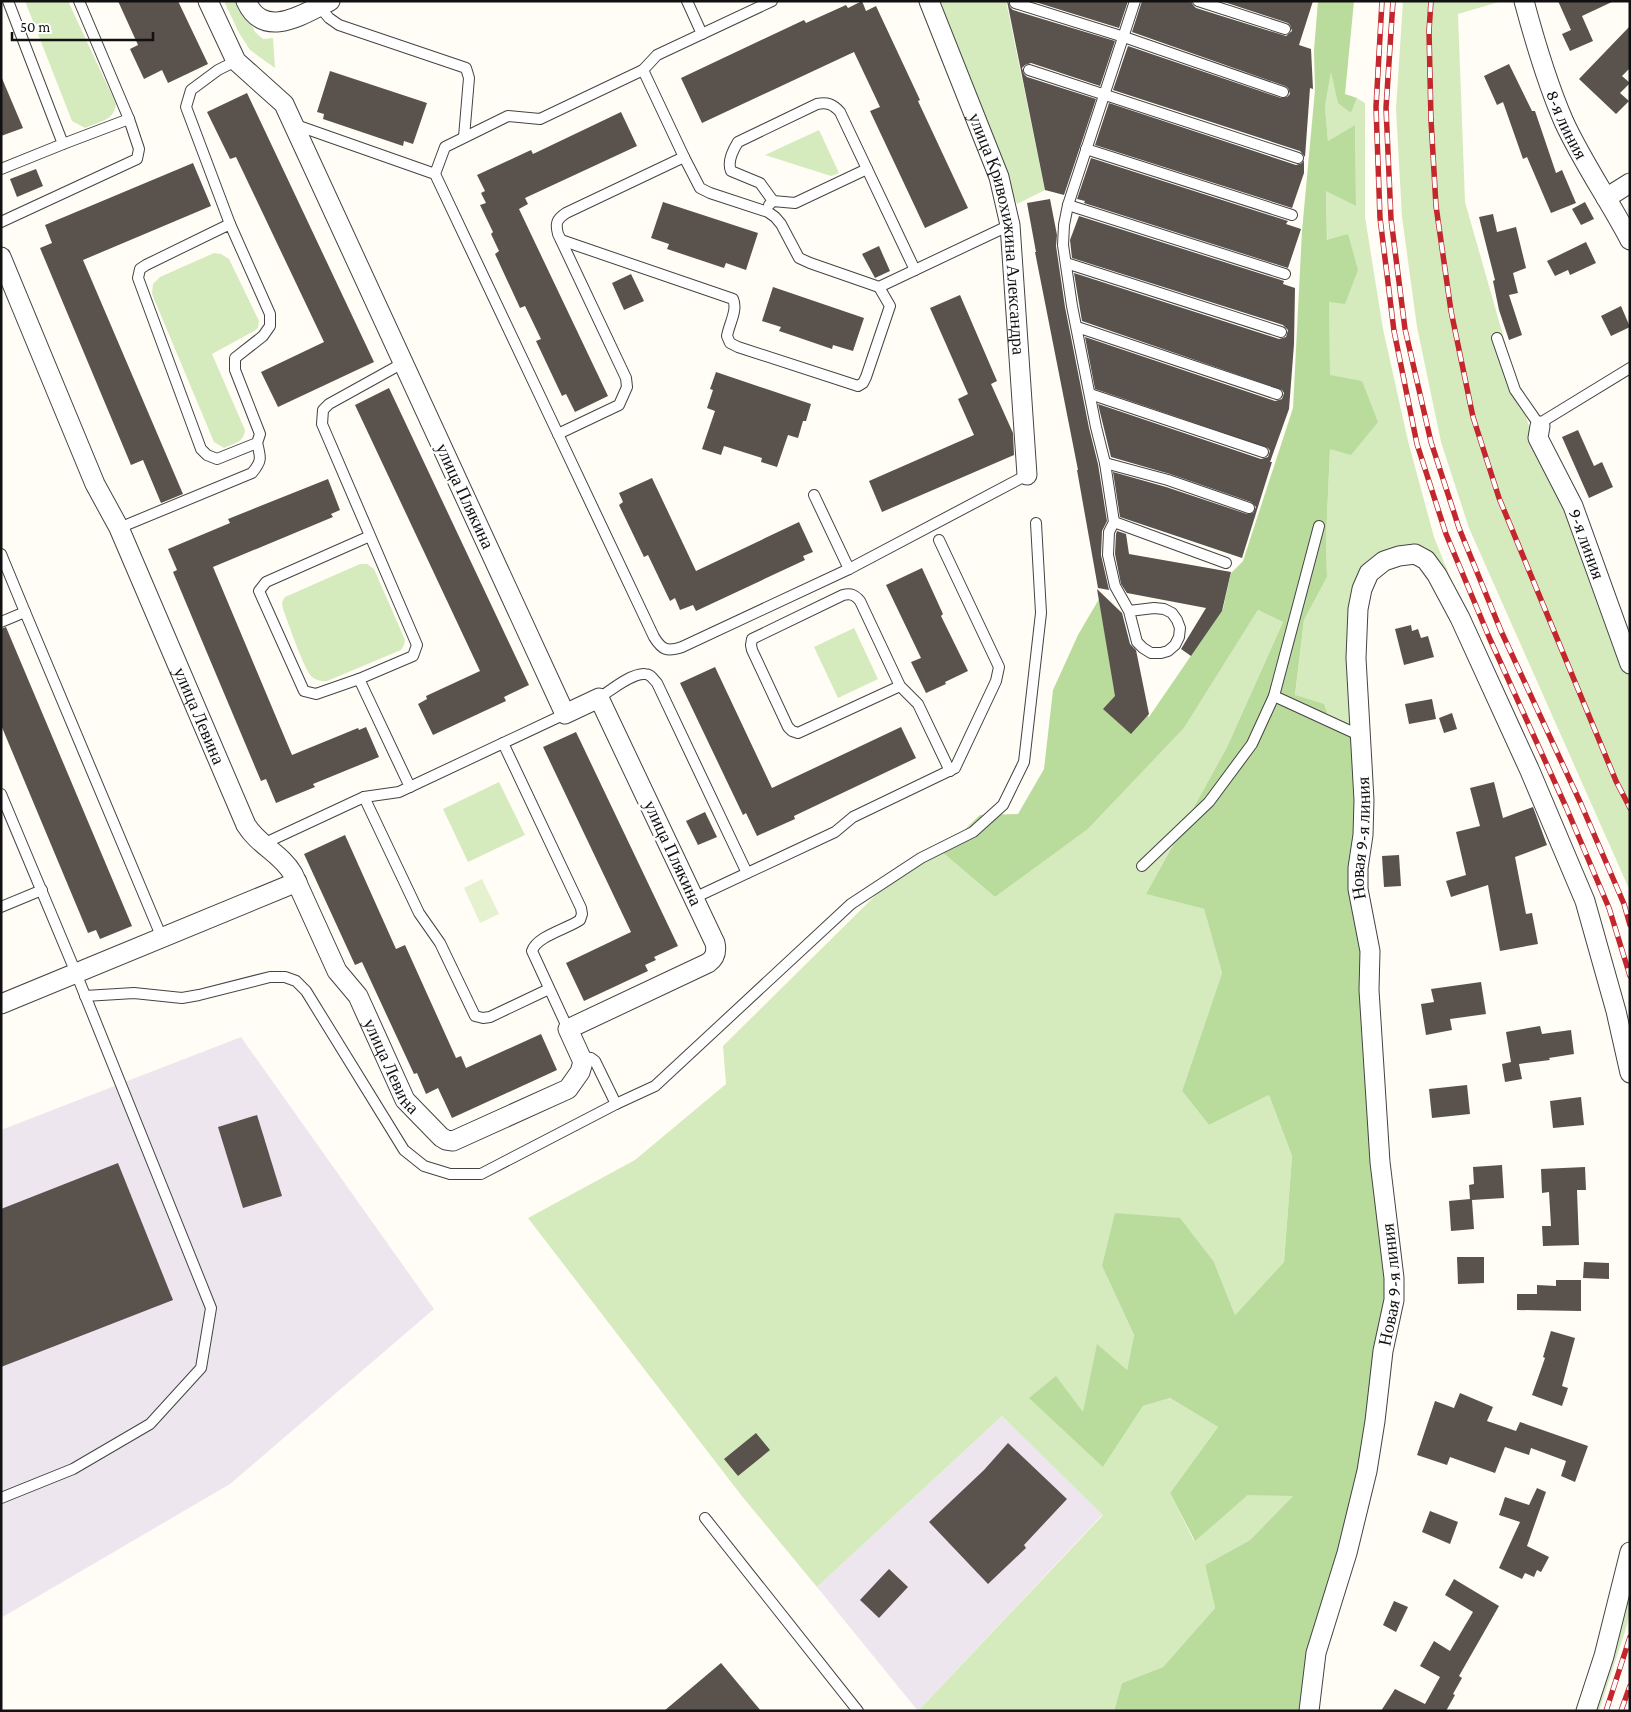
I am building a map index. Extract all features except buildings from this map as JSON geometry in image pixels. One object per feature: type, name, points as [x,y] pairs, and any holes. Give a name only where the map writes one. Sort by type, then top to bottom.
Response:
[{"type":"street","name":"улица Плякина","points":[[208,1],[236,61],[284,104],[565,714]]},
{"type":"street","points":[[246,1],[255,15],[264,21],[276,23],[286,21],[324,4]]},
{"type":"street","name":"улица Кривохижина Александра","points":[[929,1],[999,177],[1010,225],[1027,476]]},
{"type":"street","name":"8-я линия","points":[[1524,1],[1537,50],[1564,122],[1630,240]]},
{"type":"street","points":[[1606,198],[1630,183]]},
{"type":"street","name":"улица Левина","points":[[1,258],[95,484],[119,528],[246,825],[253,836],[287,863],[337,971],[358,996],[405,1100],[436,1133],[446,1140],[454,1141],[568,1089],[582,1067],[582,1057]]},
{"type":"street","name":"9-я линия","points":[[1540,426],[1538,438],[1572,506],[1630,664]]},
{"type":"street","name":"Новая 9-я линия","points":[[1309,1711],[1316,1653],[1347,1553],[1368,1471],[1376,1421],[1383,1351],[1394,1300],[1394,1278],[1380,1162],[1369,990],[1370,951],[1358,889],[1364,800],[1356,658],[1358,609],[1362,589],[1369,573],[1384,561],[1399,556],[1415,554],[1426,560],[1437,575],[1460,618],[1530,771],[1585,901],[1616,1011],[1630,1073]]},
{"type":"street","name":"улица Плякина","points":[[568,1029],[708,963],[715,956],[715,943],[599,698]]},
{"type":"street","points":[[565,714],[599,698]]},
{"type":"street","points":[[1,1004],[297,882]]},
{"type":"street","points":[[568,1029],[582,1057]]},
{"type":"street","points":[[1586,1711],[1604,1656],[1630,1552]]},
{"type":"lane","points":[[8,1],[63,144]]},
{"type":"lane","points":[[1,222],[137,159],[139,149],[129,119],[79,1]]},
{"type":"lane","points":[[687,1],[702,34]]},
{"type":"lane","points":[[772,1],[657,55],[643,70],[540,119],[508,116],[445,146],[435,174],[660,646],[671,651],[682,648],[849,569],[1027,476]]},
{"type":"lane","points":[[1129,611],[1154,608],[1164,609],[1172,613],[1180,628],[1179,637],[1175,645],[1168,651],[1161,653],[1151,653],[1143,648],[1138,642],[1129,611],[1115,586],[1108,555],[1109,532],[1114,522],[1105,463],[1082,359],[1063,245],[1068,205],[1134,1]]},
{"type":"lane","points":[[1198,1],[1285,30]]},
{"type":"lane","points":[[1015,3],[1124,36],[1283,92]]},
{"type":"lane","points":[[324,4],[329,18],[339,24],[466,68],[469,78],[464,137]]},
{"type":"lane","points":[[119,528],[252,474],[261,458],[257,443],[260,434],[235,370],[235,358],[263,336],[270,326],[270,314],[230,224],[186,107],[190,90],[218,70],[236,61]]},
{"type":"lane","points":[[561,240],[733,299],[735,304],[727,336],[730,343],[738,347],[858,386],[863,383],[866,377],[890,306],[879,287],[800,258],[775,216],[700,188],[643,70]]},
{"type":"lane","points":[[1029,70],[1298,158]]},
{"type":"lane","points":[[773,201],[760,183],[731,171],[729,166],[738,142],[817,104],[825,102],[834,106],[840,112],[914,270]]},
{"type":"lane","points":[[1,169],[129,119]]},
{"type":"lane","points":[[293,124],[435,174]]},
{"type":"lane","points":[[1086,149],[1292,215]]},
{"type":"lane","points":[[558,434],[619,405],[627,382],[561,240],[556,226],[558,218],[566,212],[684,157]]},
{"type":"lane","points":[[762,210],[773,201],[795,203],[867,170]]},
{"type":"lane","points":[[1068,205],[1285,274]]},
{"type":"lane","points":[[230,224],[146,265],[140,269],[138,278],[201,449],[217,459],[257,443]]},
{"type":"lane","points":[[879,287],[1010,225]]},
{"type":"lane","points":[[1066,263],[1281,332]]},
{"type":"lane","points":[[1077,327],[1277,394]]},
{"type":"lane","points":[[1497,338],[1515,390],[1540,426],[1561,410],[1630,368]]},
{"type":"lane","points":[[370,536],[266,582],[259,591],[304,691],[316,694],[359,679],[413,656],[417,645],[322,424],[323,410],[329,404],[404,363]]},
{"type":"lane","points":[[1090,394],[1263,452]]},
{"type":"lane","points":[[1105,463],[1168,480],[1249,508]]},
{"type":"lane","points":[[814,495],[849,569]]},
{"type":"lane","points":[[1114,522],[1226,563]]},
{"type":"lane","points":[[85,996],[134,993],[182,998],[270,977],[285,977],[296,981],[306,991],[404,1150],[424,1166],[450,1174],[482,1174],[616,1104],[655,1086],[851,904],[920,858],[973,832],[1003,805],[1024,762],[1041,613],[1036,523]]},
{"type":"lane","points":[[1142,866],[1209,802],[1252,744],[1274,696],[1319,526]]},
{"type":"lane","points":[[694,898],[835,832],[853,817],[955,768],[996,682],[999,667],[939,540]]},
{"type":"lane","points":[[1,554],[162,938]]},
{"type":"lane","points":[[900,686],[798,734],[788,727],[752,650],[752,639],[843,595],[855,595],[860,601],[900,686],[918,704],[950,771]]},
{"type":"lane","points":[[1,622],[25,612]]},
{"type":"lane","points":[[599,698],[619,684],[638,676],[645,674],[652,677],[657,683],[747,873]]},
{"type":"lane","points":[[359,679],[410,787]]},
{"type":"lane","points":[[1274,696],[1361,736]]},
{"type":"lane","points":[[263,844],[364,797],[399,792],[565,714]]},
{"type":"lane","points":[[503,744],[581,908],[580,920],[540,940],[534,945],[532,951],[568,1029]]},
{"type":"lane","points":[[1,794],[76,973],[211,1308],[201,1368],[150,1424],[73,1469],[1,1498]]},
{"type":"lane","points":[[364,797],[418,913],[440,943],[475,1016],[490,1017],[549,989]]},
{"type":"lane","points":[[1,907],[42,890]]},
{"type":"lane","points":[[582,1057],[591,1058],[595,1061],[616,1104]]},
{"type":"lane","points":[[704,1518],[858,1711]]},
{"type":"shaded area","points":[[241,1037],[434,1309],[230,1484],[1,1618],[1,1130]]},
{"type":"shaded area","points":[[1002,1416],[1103,1514],[918,1711],[817,1587]]},
{"type":"green space","points":[[25,1],[68,1],[116,104],[115,110],[109,117],[85,128],[72,121]]},
{"type":"green space","points":[[224,1],[240,1],[255,32],[263,39],[273,38],[275,68],[250,50],[239,33]]},
{"type":"green space","points":[[937,1],[1006,1],[1045,190],[1017,204]]},
{"type":"green space","points":[[1318,1],[1354,1],[1345,94],[1357,98],[1351,113],[1338,103],[1331,72],[1325,106],[1328,141],[1355,125],[1356,206],[1326,191],[1327,240],[1348,234],[1358,270],[1345,304],[1329,302],[1330,375],[1362,381],[1378,422],[1351,455],[1330,449],[1326,539],[1327,577],[1304,620],[1295,695],[1324,704],[1331,726],[1353,735],[1387,1300],[1361,1470],[1303,1711],[1114,1711],[1122,1683],[1163,1667],[1215,1608],[1205,1565],[1250,1540],[1293,1496],[1248,1495],[1195,1541],[1170,1493],[1218,1427],[1170,1398],[1143,1406],[1103,1467],[1029,1398],[1056,1376],[1083,1412],[1097,1344],[1127,1370],[1134,1335],[1102,1266],[1115,1213],[1180,1218],[1214,1262],[1235,1315],[1284,1262],[1292,1156],[1269,1095],[1209,1125],[1182,1091],[1222,973],[1204,909],[1146,894],[1227,747],[1283,622],[1258,610],[1184,728],[1088,829],[995,897],[942,852],[980,815],[1018,814],[1044,769],[1053,690],[1078,635],[1099,599],[1114,688],[1149,717],[1223,609],[1231,573],[1243,561],[1293,408],[1302,231],[1315,90],[1314,50]]},
{"type":"green space","points":[[1403,1],[1502,1],[1458,14],[1465,202],[1530,430],[1571,514],[1593,581],[1630,678],[1630,891],[1469,528],[1441,442],[1417,327],[1402,217],[1396,109]]},
{"type":"green space","points":[[1331,71],[1351,113],[1357,98],[1365,103],[1365,217],[1383,329],[1408,441],[1434,537],[1464,612],[1425,547],[1407,545],[1366,567],[1353,735],[1295,696],[1304,620],[1327,577],[1326,539],[1330,449],[1326,190],[1356,206],[1355,125],[1328,141],[1325,106]]},
{"type":"green space","points":[[819,130],[839,173],[831,176],[765,155]]},
{"type":"green space","points":[[214,253],[221,254],[229,259],[259,321],[258,328],[254,331],[212,354],[245,430],[241,440],[224,448],[214,442],[152,294],[153,284],[160,277]]},
{"type":"green space","points":[[360,564],[367,564],[374,569],[405,640],[404,645],[401,650],[327,681],[317,680],[309,673],[296,645],[282,602],[285,597]]},
{"type":"green space","points":[[1258,610],[1283,622],[1227,747],[1146,894],[1204,909],[1222,973],[1182,1091],[1209,1125],[1269,1095],[1292,1156],[1284,1262],[1235,1315],[1214,1262],[1102,1266],[1134,1335],[1103,1467],[1143,1406],[1170,1398],[1218,1427],[1170,1493],[1194,1541],[1248,1495],[1294,1495],[1250,1540],[1205,1565],[1215,1608],[1163,1667],[1122,1683],[1114,1711],[918,1711],[1103,1515],[1002,1416],[817,1587],[741,1495],[528,1218],[635,1160],[726,1084],[723,1046],[891,880],[942,852],[995,897],[1088,829],[1184,728]]},
{"type":"green space","points":[[854,628],[878,679],[838,698],[814,647]]},
{"type":"green space","points":[[499,782],[525,835],[468,862],[443,809]]},
{"type":"green space","points":[[482,879],[499,914],[480,923],[464,888]]},
{"type":"green space","points":[[1630,1531],[1630,1610],[1627,1625],[1599,1711],[1583,1711],[1624,1564]]},
{"type":"railway","points":[[1382,1],[1376,107],[1380,218],[1394,331],[1417,444],[1446,534],[1489,637],[1566,807],[1609,908],[1630,976]]},
{"type":"railway","points":[[1393,1],[1386,108],[1391,219],[1405,329],[1431,442],[1459,528],[1501,631],[1581,804],[1624,904],[1630,925]]},
{"type":"railway","points":[[1431,1],[1429,31],[1431,120],[1436,206],[1451,311],[1473,417],[1499,498],[1616,781],[1630,808]]},
{"type":"railway","points":[[1606,1711],[1630,1637]]},
{"type":"railway","points":[[1621,1711],[1630,1686]]}]
